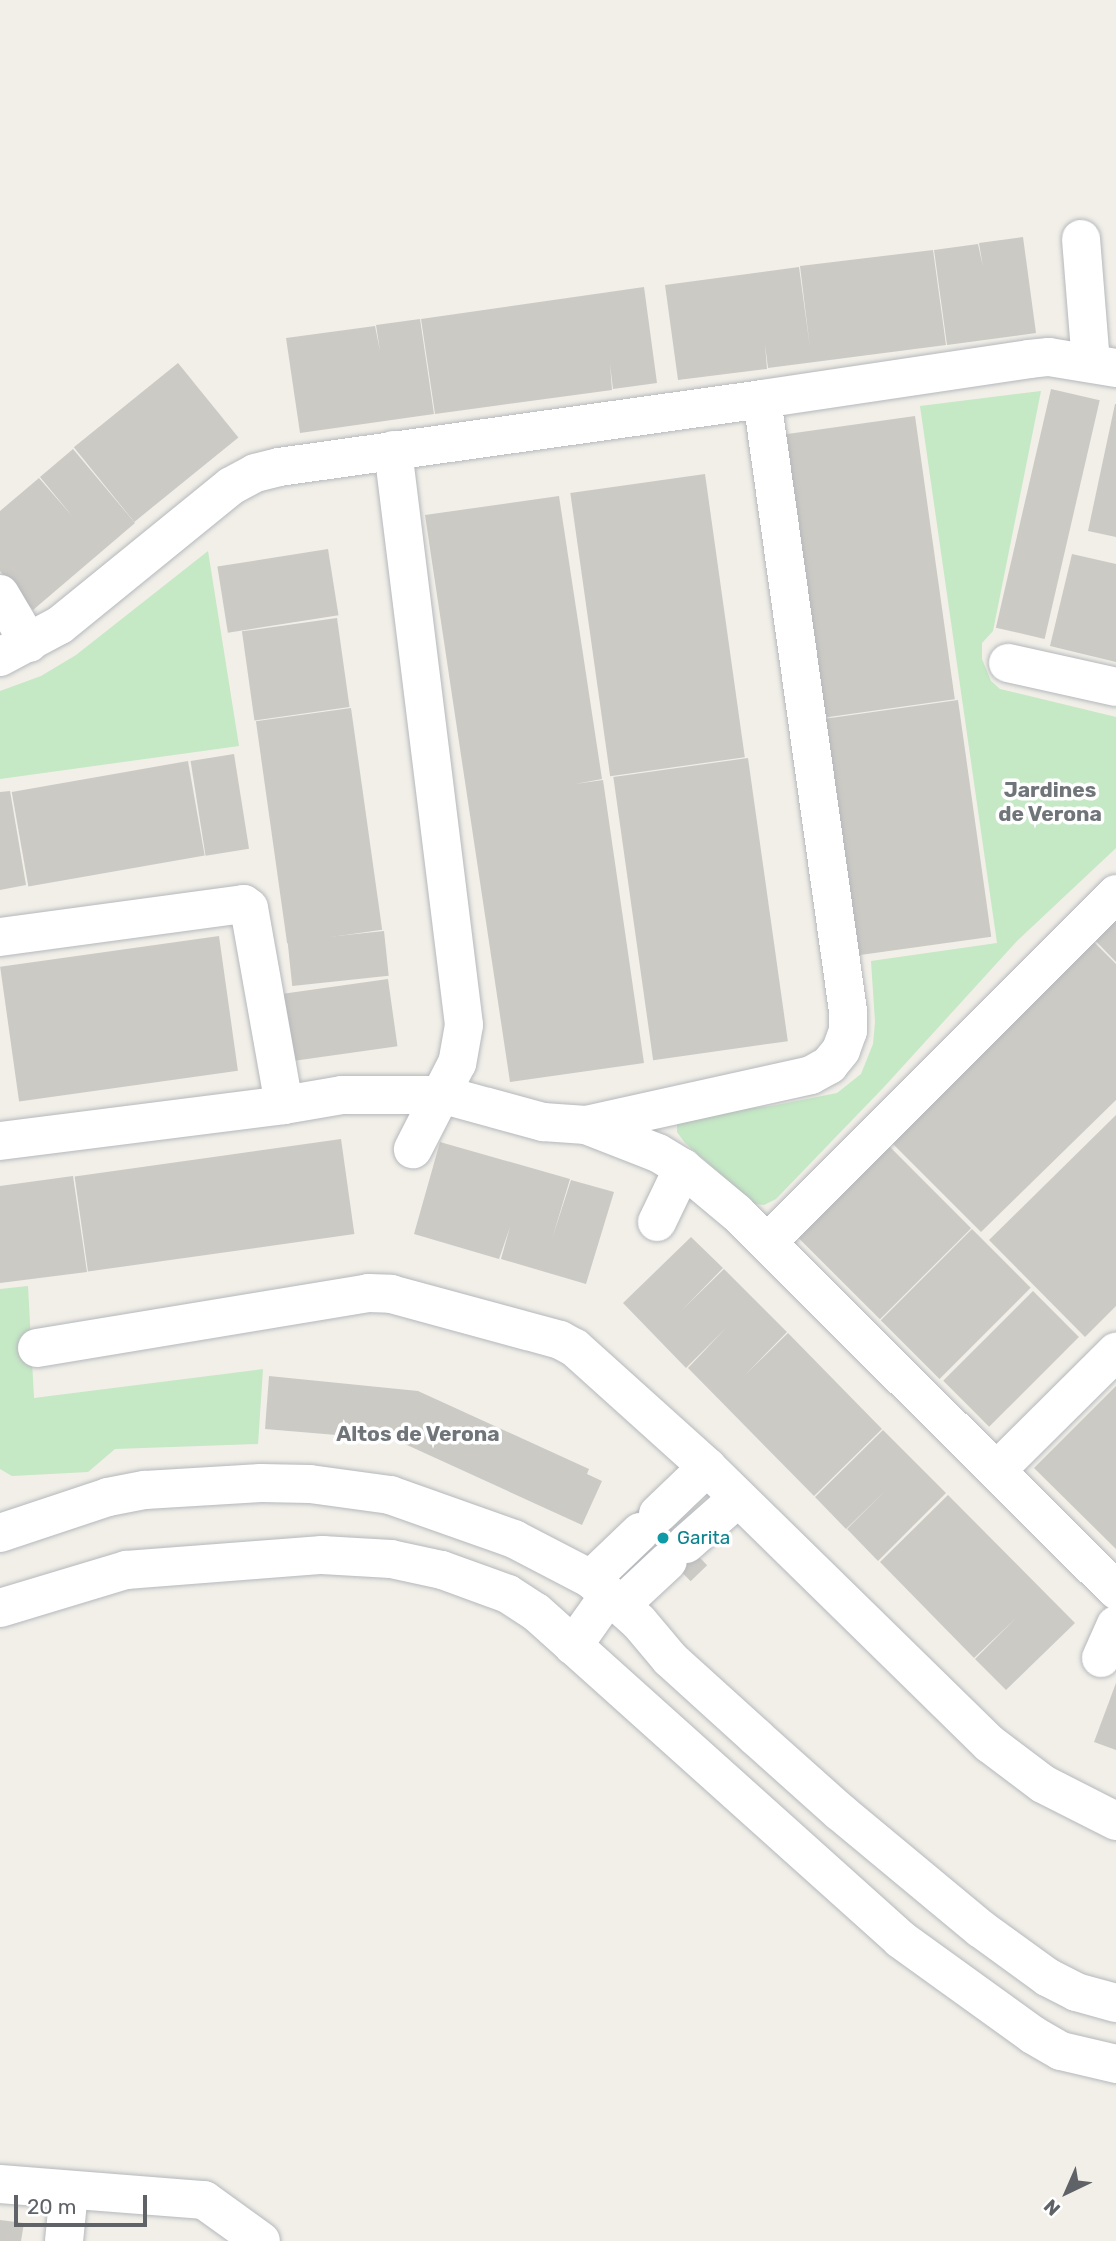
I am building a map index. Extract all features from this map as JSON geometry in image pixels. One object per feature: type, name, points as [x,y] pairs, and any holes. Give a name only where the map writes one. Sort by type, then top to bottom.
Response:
[{"type":"street","points":[[0,594],[15,650],[60,625],[231,486],[255,473],[278,451],[393,450],[762,400],[1029,359],[1049,357],[1103,365],[1081,239]]},
{"type":"street","points":[[0,1141],[284,1105],[342,1095],[444,1095],[543,1122],[586,1125],[811,1075],[829,1065],[841,1050],[848,1031],[844,975],[762,400]]},
{"type":"street","points":[[393,450],[464,1025],[457,1063],[444,1095],[413,1149]]},
{"type":"street","points":[[1009,663],[1116,687]]},
{"type":"street","points":[[768,1241],[1116,894]]},
{"type":"street","points":[[0,937],[244,904],[249,908],[284,1105]]},
{"type":"street","points":[[586,1125],[658,1153],[683,1168],[768,1241],[1116,1591]]},
{"type":"street","points":[[657,1222],[683,1168]]},
{"type":"street","points":[[37,1348],[368,1293],[391,1294],[560,1340],[575,1348],[707,1467],[990,1744],[1042,1784],[1116,1821]]},
{"type":"street","points":[[997,1470],[1116,1352]]},
{"type":"street","points":[[573,1646],[649,1523],[707,1467]]},
{"type":"street","points":[[0,1533],[108,1497],[145,1490],[261,1483],[310,1484],[390,1494],[514,1539],[607,1593],[680,1668],[917,1878],[1048,1977],[1076,1992],[1116,2003]]},
{"type":"street","points":[[607,1593],[677,1553],[738,1498]]},
{"type":"street","points":[[0,1608],[126,1570],[322,1555],[391,1559],[442,1570],[508,1594],[536,1612],[900,1939],[1033,2035],[1061,2051],[1116,2064]]},
{"type":"street","points":[[0,2184],[69,2192],[204,2200],[261,2241]]},
{"type":"street","points":[[64,2241],[69,2192]]},
{"type":"green space","points":[[1041,391],[993,631],[982,643],[982,659],[991,681],[1000,689],[1116,717],[1116,848],[1017,941],[884,1087],[776,1199],[764,1205],[755,1204],[685,1143],[677,1132],[677,1123],[685,1116],[771,1106],[837,1093],[861,1074],[873,1044],[875,1022],[871,961],[997,943],[920,406]]},
{"type":"green space","points":[[208,551],[239,746],[0,779],[0,691],[41,676],[76,655]]},
{"type":"green space","points":[[28,1286],[34,1398],[263,1369],[258,1444],[115,1449],[88,1472],[12,1476],[0,1469],[0,1289]]},
{"type":"building","points":[[1023,237],[1036,333],[947,345],[934,250],[978,244],[983,267],[979,243]]},
{"type":"building","points":[[933,250],[946,345],[768,368],[765,344],[767,369],[678,380],[665,285],[799,267],[810,348],[800,266]]},
{"type":"building","points":[[644,287],[657,383],[613,389],[610,364],[612,390],[435,414],[421,319]]},
{"type":"building","points":[[420,319],[434,414],[300,433],[286,338],[375,326],[380,351],[376,325]]},
{"type":"building","points":[[178,363],[238,438],[134,522],[74,447]]},
{"type":"building","points":[[1051,389],[1100,400],[1045,639],[996,628]]},
{"type":"building","points":[[1116,404],[1116,537],[1088,531]]},
{"type":"building","points":[[915,416],[955,699],[820,718],[780,435]]},
{"type":"building","points":[[73,449],[135,523],[33,610],[0,571],[0,511],[39,478],[73,517],[40,477]]},
{"type":"building","points":[[705,474],[745,757],[610,776],[570,493]]},
{"type":"building","points":[[559,496],[602,779],[575,784],[603,780],[644,1063],[510,1082],[425,515]]},
{"type":"building","points":[[328,549],[338,615],[228,633],[217,567]]},
{"type":"building","points":[[1072,554],[1116,564],[1116,662],[1050,646]]},
{"type":"building","points":[[337,618],[350,707],[254,720],[242,631]]},
{"type":"building","points":[[958,700],[991,937],[857,956],[823,719]]},
{"type":"building","points":[[351,708],[382,930],[287,943],[256,721]]},
{"type":"building","points":[[234,754],[249,849],[206,856],[191,761]]},
{"type":"building","points":[[748,758],[788,1041],[653,1060],[613,777]]},
{"type":"building","points":[[188,761],[205,856],[28,887],[12,792]]},
{"type":"building","points":[[10,791],[26,885],[0,890],[0,792]]},
{"type":"building","points":[[1116,908],[1116,962],[1089,934]]},
{"type":"building","points":[[384,931],[389,976],[292,986],[288,941]]},
{"type":"building","points":[[219,936],[238,1071],[19,1101],[0,967]]},
{"type":"building","points":[[1088,936],[1116,964],[1116,1100],[981,1232],[885,1136]]},
{"type":"building","points":[[388,979],[397,1046],[288,1062],[278,994]]},
{"type":"building","points":[[1116,1115],[1116,1306],[1085,1337],[989,1240]]},
{"type":"building","points":[[341,1139],[354,1234],[88,1272],[75,1176]]},
{"type":"building","points":[[440,1142],[570,1179],[552,1239],[571,1180],[614,1192],[586,1284],[501,1259],[510,1227],[499,1259],[414,1234]]},
{"type":"building","points":[[887,1144],[971,1228],[880,1319],[796,1235]]},
{"type":"building","points":[[73,1176],[87,1272],[0,1283],[0,1186]]},
{"type":"building","points":[[972,1229],[1031,1288],[939,1379],[881,1320]]},
{"type":"building","points":[[691,1237],[723,1268],[682,1310],[724,1269],[787,1332],[746,1374],[788,1333],[882,1429],[814,1496],[688,1368],[726,1328],[686,1368],[623,1303]]},
{"type":"building","points":[[1033,1291],[1079,1337],[989,1427],[943,1381]]},
{"type":"building","points":[[269,1376],[418,1391],[589,1469],[587,1474],[602,1481],[582,1525],[396,1440],[265,1429]]},
{"type":"building","points":[[1116,1386],[1116,1549],[1034,1468]]},
{"type":"building","points":[[883,1430],[946,1493],[878,1561],[847,1529],[886,1490],[846,1529],[815,1497]]},
{"type":"building","points":[[948,1495],[1075,1623],[1006,1690],[975,1659],[1016,1618],[974,1658],[880,1562]]},
{"type":"building","name":"Garita","points":[[646,1502],[707,1565],[691,1581],[629,1518]]},
{"type":"building","points":[[1116,1683],[1116,1750],[1094,1742]]},
{"type":"building","points":[[0,2220],[24,2223],[21,2241],[0,2241]]},
{"type":"place","name":"Garita","points":[[663,1538]]},
{"type":"district","name":"Jardines de Verona","points":[[1050,802]]},
{"type":"district","name":"Altos de Verona","points":[[418,1434]]}]
